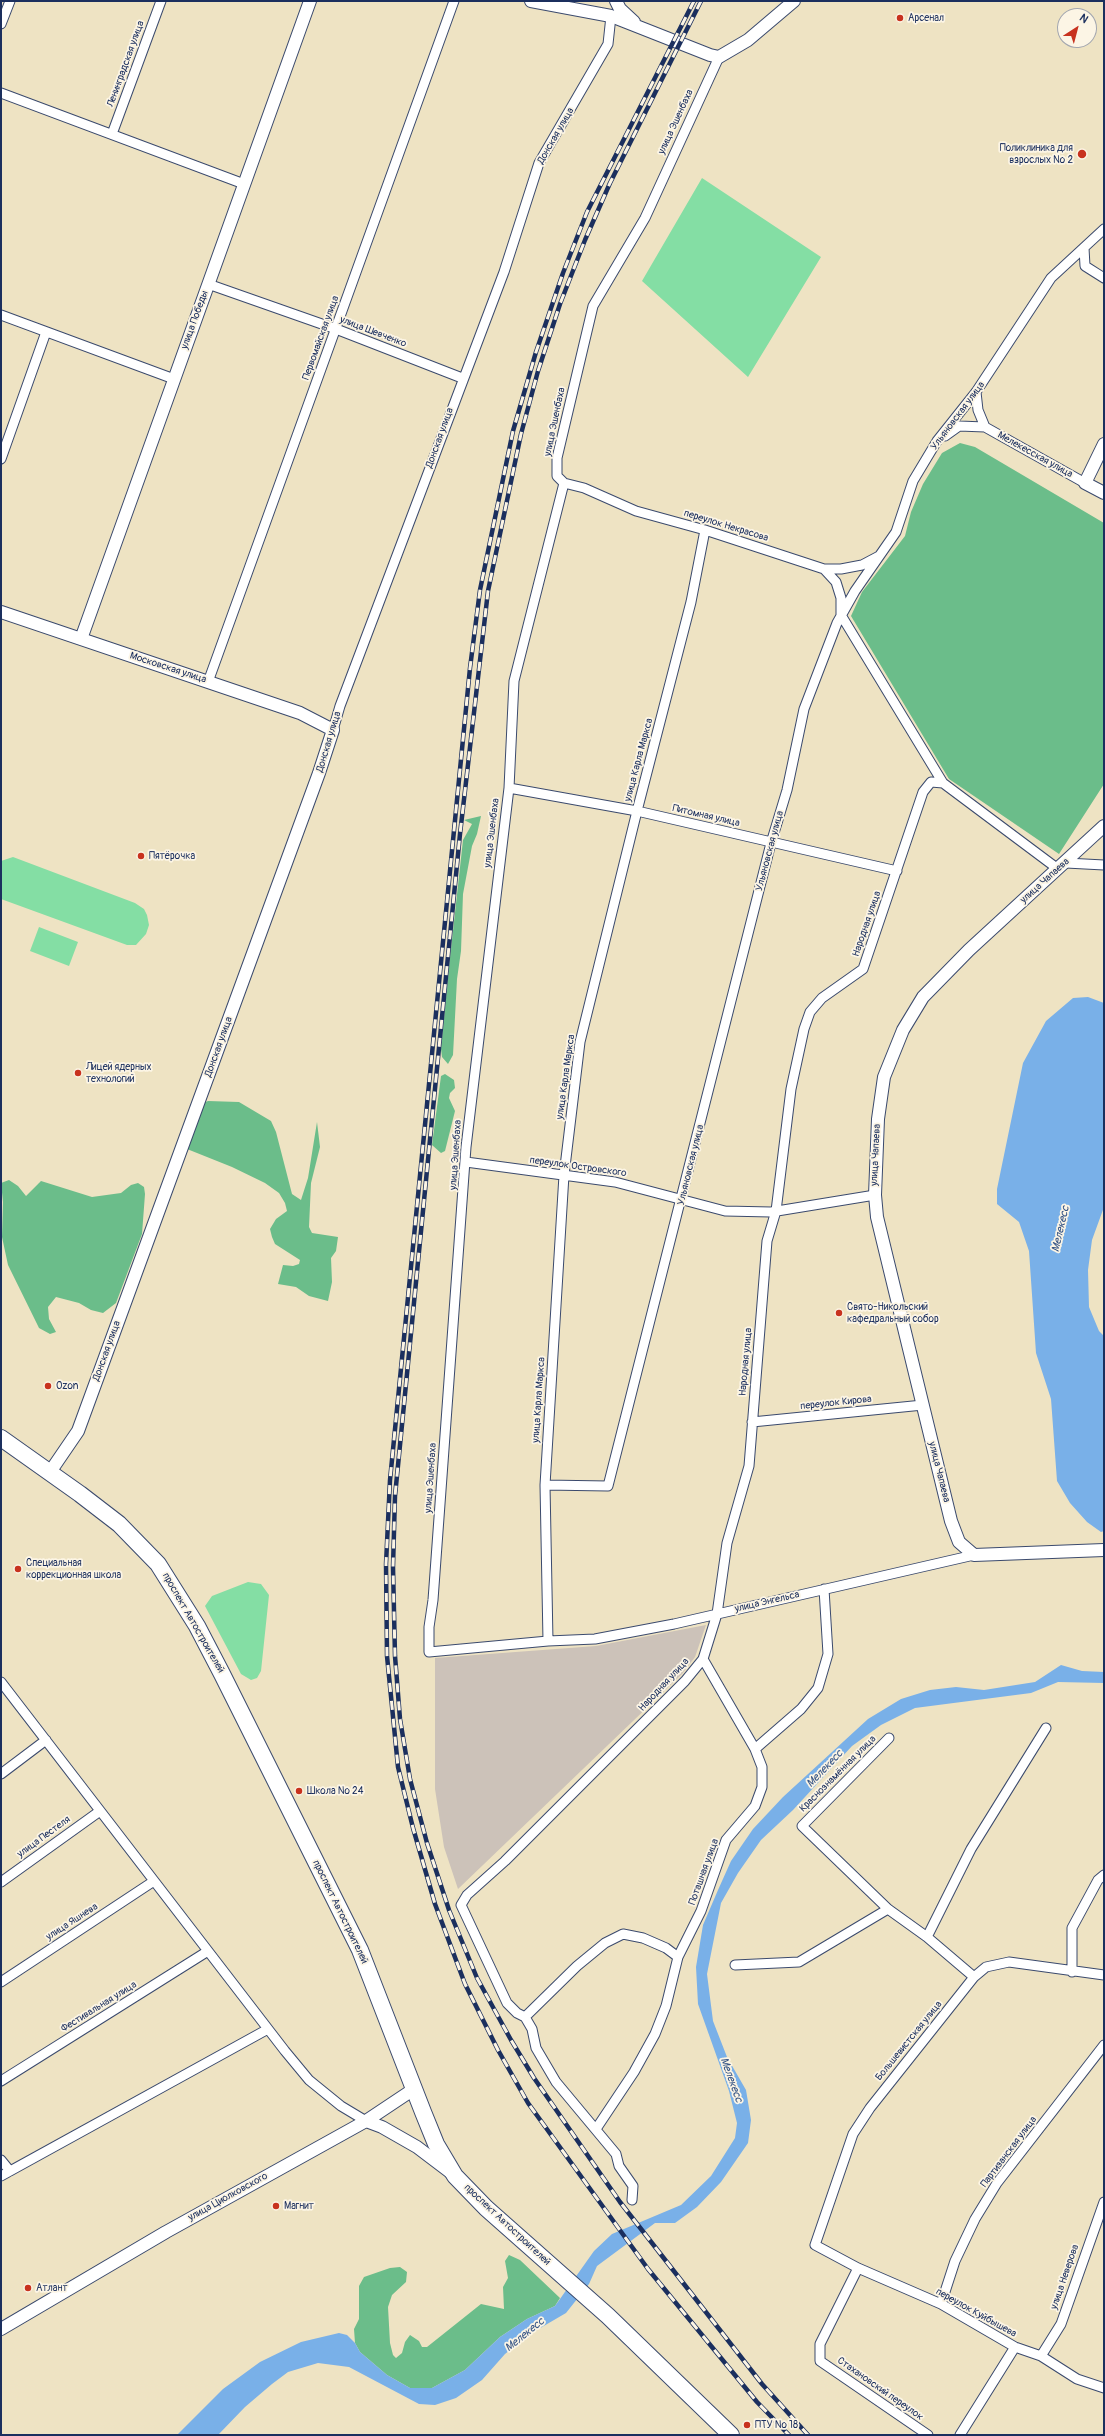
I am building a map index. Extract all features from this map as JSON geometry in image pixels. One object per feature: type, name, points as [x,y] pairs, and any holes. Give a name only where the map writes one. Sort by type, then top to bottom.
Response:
[{"type":"highway","name":"проспект Автостроителей","points":[[1,1438],[50,1472],[113,1520],[141,1544],[158,1564],[197,1626],[360,1950],[436,2144],[455,2176],[486,2208],[608,2316],[731,2435]]},
{"type":"street","points":[[1,24],[10,1]]},
{"type":"street","name":"Ленинградская улица","points":[[112,134],[160,1]]},
{"type":"street","name":"улица Победы","points":[[81,639],[310,1]]},
{"type":"street","name":"Первомайская улица","points":[[208,682],[454,1]]},
{"type":"street","points":[[531,1],[611,16],[636,24],[689,47],[719,57],[748,40],[794,1]]},
{"type":"street","points":[[616,1],[620,9],[636,24]]},
{"type":"street","name":"Донская улица","points":[[50,1472],[78,1431],[320,773],[340,706],[462,378],[504,272],[539,163],[608,44],[611,16]]},
{"type":"street","name":"улица Эшенбаха","points":[[429,1652],[429,1627],[433,1600],[466,1162],[478,1033],[509,788],[514,681],[564,483],[557,476],[557,458],[593,306],[645,218],[719,57]]},
{"type":"street","points":[[1,93],[244,184]]},
{"type":"street","name":"Ульяновская улица","points":[[545,1485],[608,1486],[682,1200],[771,843],[787,790],[804,709],[841,615],[855,591],[896,532],[913,481],[937,441],[976,392],[1051,278],[1104,229]]},
{"type":"street","points":[[1084,248],[1085,266]]},
{"type":"street","points":[[1066,264],[1085,266],[1104,278]]},
{"type":"street","name":"улица Шевченко","points":[[208,284],[336,329],[462,378]]},
{"type":"street","points":[[1,315],[174,379]]},
{"type":"street","points":[[1,459],[46,332]]},
{"type":"street","points":[[937,441],[960,426],[985,427],[978,410],[976,392]]},
{"type":"street","name":"Мелекесская улица","points":[[985,427],[1104,493]]},
{"type":"street","points":[[1085,483],[1104,444]]},
{"type":"street","name":"переулок Некрасова","points":[[564,483],[584,488],[636,511],[705,530],[824,569],[841,570],[862,565],[882,554]]},
{"type":"street","name":"улица Карла Маркса","points":[[548,1641],[545,1485],[564,1175],[580,1042],[637,811],[691,602],[705,530]]},
{"type":"street","points":[[824,569],[836,582],[841,598],[841,615],[943,783],[1062,866],[1104,865]]},
{"type":"street","name":"Московская улица","points":[[1,612],[300,713],[333,730]]},
{"type":"street","name":"Народная улица","points":[[526,2016],[517,2013],[507,2003],[462,1906],[467,1895],[505,1860],[685,1681],[703,1659],[717,1614],[727,1543],[749,1466],[767,1241],[776,1211],[791,1089],[804,1029],[810,1012],[822,998],[863,969],[923,792],[931,782],[943,783]]},
{"type":"street","name":"Питомная улица","points":[[509,788],[637,811],[897,871]]},
{"type":"street","name":"улица Чапаева","points":[[974,1555],[959,1542],[951,1521],[877,1217],[875,1195],[878,1119],[884,1077],[903,1030],[923,997],[969,950],[1104,826]]},
{"type":"street","name":"переулок Островского","points":[[466,1162],[615,1182],[725,1211],[776,1211],[875,1195]]},
{"type":"street","name":"переулок Кирова","points":[[752,1422],[923,1405]]},
{"type":"street","name":"улица Энгельса","points":[[429,1652],[548,1641],[595,1639],[717,1614],[974,1555],[1104,1550]]},
{"type":"street","points":[[755,1748],[801,1709],[818,1688],[828,1654],[824,1589]]},
{"type":"street","name":"Поташная улица","points":[[596,2129],[634,2072],[655,2034],[666,2006],[678,1957],[701,1911],[726,1840],[755,1806],[762,1787],[762,1767],[755,1748],[703,1659]]},
{"type":"street","points":[[1,1682],[268,2029],[309,2080],[341,2106],[366,2121],[382,2127],[417,2147],[455,2176]]},
{"type":"street","points":[[927,1937],[971,1849],[1046,1728]]},
{"type":"street","name":"Краснознамённая улица","points":[[889,1738],[802,1826],[888,1909],[927,1937],[974,1977]]},
{"type":"street","points":[[1,1774],[46,1740]]},
{"type":"street","name":"улица Пестеля","points":[[1,1882],[100,1810]]},
{"type":"street","points":[[1072,1972],[1072,1928],[1098,1880],[1104,1875]]},
{"type":"street","name":"улица Яшнева","points":[[1,1982],[154,1881]]},
{"type":"street","points":[[735,1965],[799,1962],[888,1909]]},
{"type":"street","points":[[632,2200],[633,2186],[619,2166],[616,2154],[556,2082],[536,2048],[532,2029],[526,2016],[577,1966],[605,1943],[623,1934],[643,1938],[666,1948],[678,1957]]},
{"type":"street","name":"Фестивальная улица","points":[[1,2081],[208,1951]]},
{"type":"street","name":"Большевистская улица","points":[[815,2245],[853,2134],[870,2108],[974,1977],[986,1967],[1009,1962],[1072,1972],[1104,1975]]},
{"type":"street","points":[[1,2176],[268,2029]]},
{"type":"street","name":"Партизанская улица","points":[[941,2304],[955,2261],[975,2219],[997,2183],[1104,2045]]},
{"type":"street","name":"улица Циолковского","points":[[1,2329],[166,2232],[366,2121],[414,2089]]},
{"type":"street","points":[[1,2160],[10,2171]]},
{"type":"street","name":"улица Неверова","points":[[1041,2356],[1061,2324],[1104,2202]]},
{"type":"street","name":"переулок Куйбышева","points":[[815,2245],[858,2268],[941,2304],[1015,2347],[1041,2356],[1078,2379],[1104,2388]]},
{"type":"street","name":"Стахановский переулок","points":[[858,2268],[820,2344],[820,2361],[928,2435]]},
{"type":"street","points":[[960,2435],[1015,2347]]},
{"type":"shaded area","points":[[706,1625],[695,1657],[682,1674],[458,1889],[444,1847],[435,1789],[435,1658],[596,1646]]},
{"type":"green space","points":[[702,178],[821,257],[748,377],[642,281]]},
{"type":"green space","points":[[960,443],[975,447],[1104,523],[1104,784],[1059,854],[949,779],[851,616],[862,592],[905,536],[911,512],[923,484],[942,453]]},
{"type":"green space","points":[[481,816],[477,834],[472,846],[463,894],[461,951],[457,979],[453,1055],[448,1064],[442,1057],[441,1049],[450,958],[463,840],[472,824],[464,820]]},
{"type":"green space","points":[[13,857],[135,903],[144,909],[147,915],[149,925],[146,934],[136,945],[127,945],[1,899],[1,861]]},
{"type":"green space","points":[[39,927],[78,942],[69,966],[30,951]]},
{"type":"green space","points":[[445,1074],[454,1080],[455,1088],[450,1093],[449,1098],[455,1111],[445,1151],[441,1153],[432,1145],[441,1076]]},
{"type":"green space","points":[[208,1101],[239,1102],[271,1121],[276,1132],[292,1194],[301,1200],[308,1178],[317,1122],[320,1147],[311,1183],[309,1227],[312,1233],[338,1237],[336,1251],[331,1258],[332,1282],[328,1301],[309,1296],[296,1287],[278,1284],[283,1265],[293,1266],[299,1264],[300,1260],[275,1244],[272,1237],[270,1229],[276,1219],[287,1211],[285,1203],[279,1193],[265,1183],[232,1167],[187,1149],[203,1103]]},
{"type":"green space","points":[[9,1180],[18,1186],[26,1196],[41,1181],[92,1197],[121,1193],[131,1185],[138,1183],[144,1187],[145,1194],[142,1234],[116,1303],[103,1313],[91,1310],[79,1303],[56,1297],[48,1307],[49,1319],[56,1332],[50,1334],[39,1328],[8,1265],[2,1237],[3,1202],[1,1183]]},
{"type":"green space","points":[[248,1582],[261,1584],[269,1595],[261,1671],[257,1678],[251,1680],[241,1674],[205,1606],[212,1596]]},
{"type":"green space","points":[[509,2255],[520,2260],[560,2298],[555,2306],[527,2319],[500,2337],[465,2370],[432,2388],[410,2388],[387,2375],[360,2352],[355,2343],[354,2329],[359,2319],[359,2286],[364,2277],[390,2268],[400,2267],[407,2272],[406,2282],[392,2295],[388,2307],[390,2343],[393,2355],[396,2358],[402,2353],[405,2342],[410,2335],[419,2341],[422,2347],[427,2347],[481,2304],[504,2309],[503,2287],[508,2278],[505,2261]]},
{"type":"water","name":"Мелекесс","points":[[1088,997],[1104,1003],[1104,1207],[1092,1240],[1088,1270],[1089,1307],[1099,1331],[1104,1336],[1104,1531],[1101,1532],[1087,1522],[1070,1503],[1057,1481],[1051,1399],[1036,1353],[1029,1251],[1019,1222],[997,1204],[997,1189],[1023,1063],[1046,1021],[1073,998]]},
{"type":"water","name":"Мелекесс","points":[[1061,1665],[1082,1671],[1104,1672],[1104,1683],[1058,1682],[1031,1693],[915,1708],[881,1725],[852,1746],[793,1810],[761,1840],[738,1873],[721,1903],[707,1974],[713,2021],[727,2057],[746,2090],[751,2120],[748,2143],[721,2182],[697,2207],[675,2223],[655,2223],[597,2266],[589,2284],[566,2313],[530,2334],[505,2354],[482,2380],[456,2398],[435,2405],[419,2404],[349,2367],[318,2363],[288,2372],[245,2407],[218,2435],[177,2435],[223,2389],[260,2362],[301,2342],[339,2333],[347,2335],[355,2343],[360,2352],[387,2375],[410,2388],[432,2388],[465,2370],[500,2337],[527,2319],[555,2306],[594,2251],[612,2234],[681,2205],[711,2176],[735,2138],[737,2123],[729,2091],[698,2004],[696,1967],[703,1925],[731,1861],[753,1829],[783,1797],[868,1719],[901,1699],[930,1690],[956,1687],[984,1690],[1035,1682]]},
{"type":"railway","points":[[694,1],[587,212],[563,273],[536,352],[513,431],[480,590],[470,668],[390,1480],[386,1564],[387,1656],[398,1767],[413,1828],[435,1904],[465,1984],[498,2050],[528,2103],[648,2269],[757,2402],[789,2435]]},
{"type":"railway","points":[[701,1],[610,183],[585,240],[560,304],[538,371],[521,434],[488,591],[460,834],[395,1496],[393,1567],[395,1656],[400,1719],[410,1779],[427,1843],[449,1910],[477,1978],[534,2078],[620,2202],[762,2384],[808,2435]]},
{"type":"place","name":"Арсенал","points":[[900,18]]},
{"type":"place","name":"Поликлиника для взрослых № 2","points":[[1082,154]]},
{"type":"place","name":"Пятёрочка","points":[[141,856]]},
{"type":"place","name":"Лицей ядерных технологий","points":[[78,1073]]},
{"type":"place","name":"Свято-Никольский кафедральный собор","points":[[839,1313]]},
{"type":"place","name":"Ozon","points":[[48,1386]]},
{"type":"place","name":"Специальная коррекционная школа","points":[[18,1569]]},
{"type":"place","name":"Школа № 24","points":[[299,1791]]},
{"type":"place","name":"Магнит","points":[[276,2206]]},
{"type":"place","name":"Атлант","points":[[28,2288]]},
{"type":"place","name":"ПТУ № 18","points":[[747,2425]]}]
